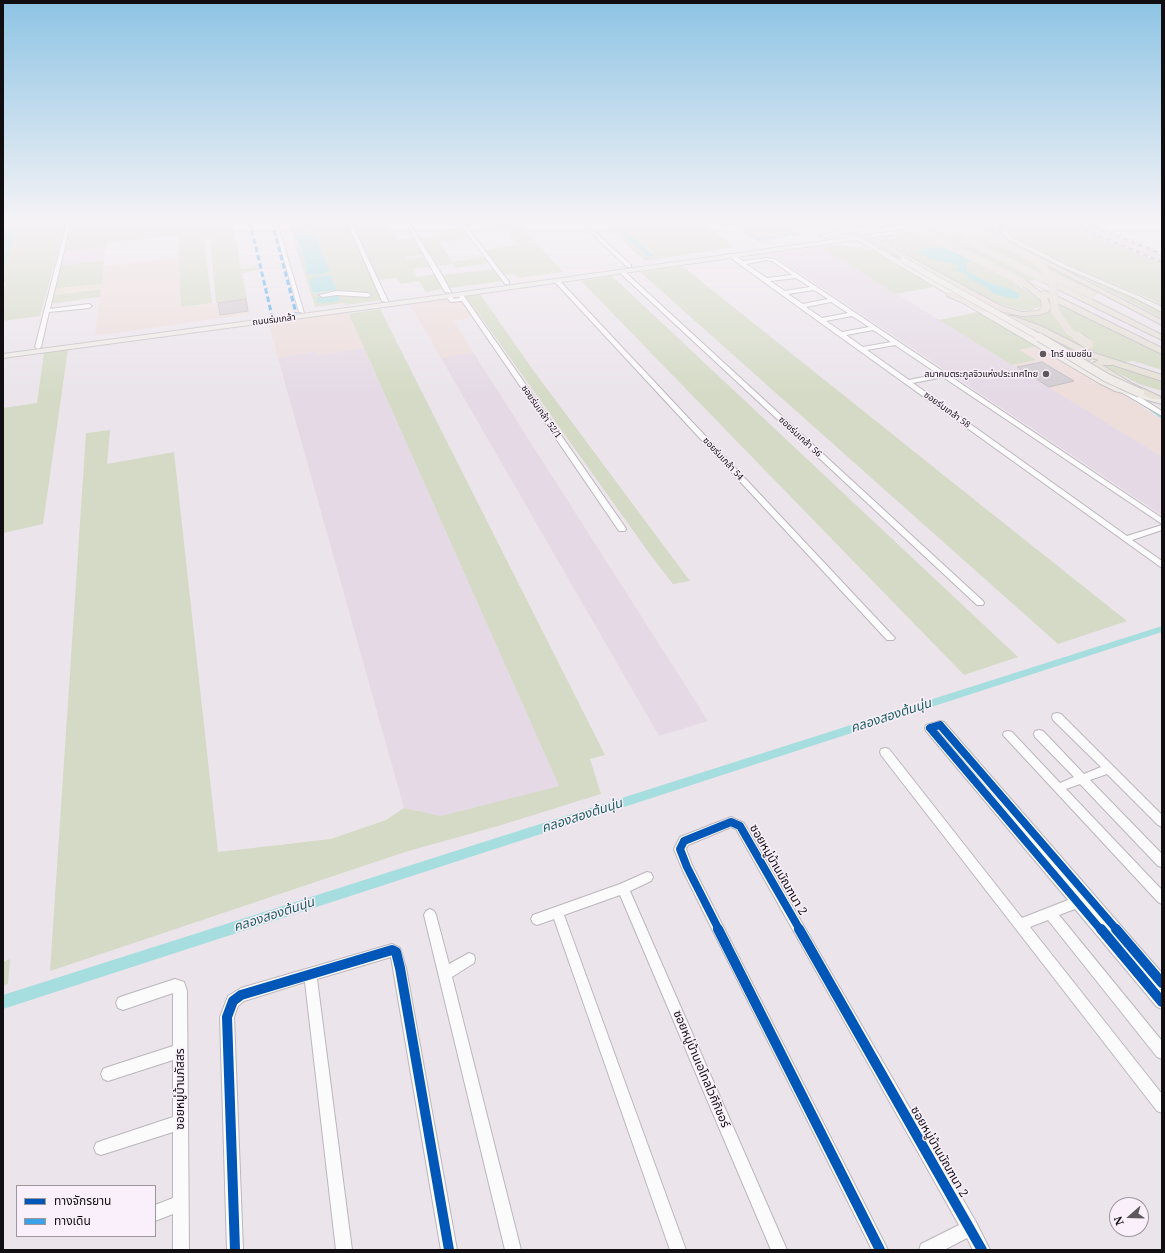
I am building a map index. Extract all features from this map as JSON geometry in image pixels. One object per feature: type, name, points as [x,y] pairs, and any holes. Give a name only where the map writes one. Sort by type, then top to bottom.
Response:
[{"type":"highway","points":[[946,280],[998,308],[1022,314],[1038,313],[1045,310],[1047,306],[1044,299],[1025,280]]},
{"type":"highway","points":[[1027,280],[1162,344]]},
{"type":"highway","points":[[1027,280],[1162,351]]},
{"type":"highway","points":[[1047,280],[1162,338]]},
{"type":"highway","points":[[1052,280],[1055,311],[1069,331],[1088,344],[1117,358],[1162,376]]},
{"type":"highway","points":[[1062,280],[1162,329]]},
{"type":"highway","points":[[1082,280],[1162,323]]},
{"type":"highway","points":[[950,294],[990,312],[1038,328],[1083,352],[1121,365]]},
{"type":"highway","points":[[1159,400],[1130,386],[1096,365],[1098,363],[1106,362],[1162,376]]},
{"type":"main road","name":"ถนนร่มเกล้า","points":[[3,356],[448,294],[532,280]]},
{"type":"main road","name":"ถนนร่มเกล้า","points":[[3,352],[384,301],[448,294],[462,297],[553,280]]},
{"type":"main road","points":[[927,280],[1102,381],[1118,389],[1159,400]]},
{"type":"main road","points":[[940,280],[1006,317],[1107,378],[1159,400]]},
{"type":"main road","points":[[1097,280],[1139,298],[1162,310]]},
{"type":"street","points":[[38,347],[55,280]]},
{"type":"street","points":[[293,280],[302,312]]},
{"type":"street","points":[[375,280],[384,301]]},
{"type":"street","points":[[442,280],[448,294]]},
{"type":"street","points":[[505,280],[508,284]]},
{"type":"street","name":"ซอยร่มเกล้า 54","points":[[556,280],[890,638]]},
{"type":"street","name":"ซอยร่มเกล้า 56","points":[[630,280],[980,603]]},
{"type":"street","name":"ซอยร่มเกล้า 58","points":[[767,280],[1162,565]]},
{"type":"street","points":[[803,280],[1162,522]]},
{"type":"street","points":[[784,293],[814,288]]},
{"type":"street","points":[[322,295],[337,293],[368,294]]},
{"type":"street","name":"ซอยร่มเกล้า 52/1","points":[[462,297],[622,529]]},
{"type":"street","points":[[802,306],[832,300]]},
{"type":"street","points":[[47,311],[88,306]]},
{"type":"street","points":[[820,320],[852,314]]},
{"type":"street","points":[[840,334],[873,328]]},
{"type":"street","points":[[862,349],[895,342]]},
{"type":"street","points":[[907,382],[943,374]]},
{"type":"street","points":[[1118,389],[1149,405],[1162,414]]},
{"type":"street","points":[[1149,405],[1159,400]]},
{"type":"street","points":[[1126,539],[1162,527]]},
{"type":"street","points":[[1057,717],[1162,822]]},
{"type":"street","points":[[1162,983],[940,725],[930,728],[1162,1002]]},
{"type":"street","points":[[1008,734],[1162,898]]},
{"type":"street","points":[[1039,734],[1162,862]]},
{"type":"street","points":[[885,752],[1162,1106]]},
{"type":"street","points":[[1058,788],[1108,769]]},
{"type":"street","name":"ซอยหมู่บ้านมัณฑนา 2","points":[[880,1250],[687,867],[680,849],[684,842],[731,822],[740,826],[982,1250]]},
{"type":"street","points":[[536,919],[648,877]]},
{"type":"street","name":"ซอยหมู่บ้านเอโทลไวกีกิชอร์","points":[[622,888],[779,1250]]},
{"type":"street","points":[[1020,926],[1088,897]]},
{"type":"street","points":[[557,911],[678,1250]]},
{"type":"street","points":[[1050,913],[1162,1052]]},
{"type":"street","points":[[430,915],[512,1250]]},
{"type":"street","points":[[236,1250],[228,1013],[233,1001],[241,995],[384,951],[392,950],[396,952],[400,968],[449,1250]]},
{"type":"street","points":[[444,974],[469,959]]},
{"type":"street","points":[[310,974],[344,1250]]},
{"type":"street","name":"ซอยหมู่บ้านภัสสร","points":[[123,1003],[175,986],[179,987],[181,1250]]},
{"type":"street","points":[[108,1074],[180,1051]]},
{"type":"street","points":[[101,1148],[181,1122]]},
{"type":"street","points":[[156,1213],[181,1203]]},
{"type":"street","points":[[927,1250],[970,1228]]},
{"type":"shaded area","points":[[102,280],[180,280],[181,307],[247,299],[250,314],[95,336]]},
{"type":"shaded area","points":[[811,280],[875,280],[1162,457],[1162,515]]},
{"type":"shaded area","points":[[466,296],[481,316],[454,321],[473,352],[441,358],[410,305]]},
{"type":"shaded area","points":[[348,311],[364,348],[318,355],[316,351],[278,358],[268,322]]},
{"type":"shaded area","points":[[1037,346],[1130,399],[1162,420],[1162,457],[1012,365],[1035,360],[1019,350]]},
{"type":"shaded area","points":[[364,348],[559,786],[441,816],[404,808],[278,358],[316,351],[318,355]]},
{"type":"shaded area","points":[[473,352],[708,721],[659,736],[441,358]]},
{"type":"green space","points":[[3,280],[50,280],[40,316],[3,321],[3,294],[6,283],[3,283]]},
{"type":"green space","points":[[56,280],[102,280],[102,284],[54,289]]},
{"type":"green space","points":[[180,280],[209,280],[212,303],[181,307]]},
{"type":"green space","points":[[214,280],[243,280],[247,299],[216,303]]},
{"type":"green space","points":[[307,280],[309,280],[313,293],[334,292],[332,280],[373,280],[382,300],[345,305],[344,303],[315,307]]},
{"type":"green space","points":[[398,280],[438,280],[444,289],[426,292],[419,281],[401,284]]},
{"type":"green space","points":[[445,280],[502,281],[451,288],[448,287]]},
{"type":"green space","points":[[617,280],[1018,657],[964,675],[581,281]]},
{"type":"green space","points":[[650,280],[700,280],[1127,621],[1058,644]]},
{"type":"green space","points":[[874,280],[922,280],[933,287],[896,294]]},
{"type":"green space","points":[[937,280],[945,280],[1004,312],[1026,316],[1048,309],[1051,306],[1046,298],[1162,354],[1162,370],[1133,361],[1123,362],[1086,349],[1048,329],[980,304]]},
{"type":"green space","points":[[956,280],[1030,280],[1028,281],[1162,347],[1025,281],[1014,283],[1042,301],[1041,306],[1032,310],[1021,310],[996,303]]},
{"type":"green space","points":[[1044,280],[1081,280],[1136,311],[1099,293],[1088,296],[1162,332],[1064,285]]},
{"type":"green space","points":[[1089,280],[1099,280],[1130,294],[1162,312],[1162,318]]},
{"type":"green space","points":[[1105,280],[1162,280],[1162,306],[1153,300]]},
{"type":"green space","points":[[101,289],[100,297],[50,304],[53,295]]},
{"type":"green space","points":[[480,294],[533,370],[690,581],[673,584],[649,553],[466,296]]},
{"type":"green space","points":[[380,309],[605,755],[590,759],[601,794],[498,826],[405,852],[50,971],[86,433],[110,430],[107,464],[174,452],[218,852],[331,839],[386,820],[404,808],[441,816],[559,786],[349,314]]},
{"type":"green space","points":[[978,312],[1037,346],[1019,350],[1036,360],[1012,365],[939,320]]},
{"type":"green space","points":[[996,315],[1024,324],[1096,359],[1091,360],[1090,364],[1051,348]]},
{"type":"green space","points":[[68,349],[43,524],[3,533],[3,408],[37,403],[44,353]]},
{"type":"green space","points":[[1107,364],[1162,380],[1162,391],[1139,384],[1110,369],[1105,365]]},
{"type":"green space","points":[[10,959],[8,984],[3,985],[3,962]]},
{"type":"sand","points":[[102,284],[101,289],[53,295],[54,289]]},
{"type":"water","points":[[309,280],[333,280],[337,290],[313,293]]},
{"type":"water","points":[[971,280],[984,280],[1013,290],[1020,295],[1016,299],[994,294],[982,284]]},
{"type":"water","points":[[339,295],[340,300],[334,302],[317,303],[316,298]]},
{"type":"building","points":[[246,299],[248,311],[220,315],[218,303]]},
{"type":"building","name":"สมาคมตระกูลจิวแห่งประเทศไทย","points":[[1042,362],[1074,381],[1049,387],[1017,367]]},
{"type":"waterway","points":[[1144,405],[1162,418]]},
{"type":"waterway","name":"คลองสองต้นนุ่น","points":[[3,1002],[1162,629]]},
{"type":"marked path","points":[[264,280],[272,316]]},
{"type":"marked path","points":[[287,280],[296,313]]},
{"type":"cycle path","points":[[1162,983],[940,725],[930,728],[1162,1002]]},
{"type":"cycle path","points":[[880,1250],[687,867],[680,849],[684,841],[731,822],[740,826],[982,1250]]},
{"type":"cycle path","points":[[235,1250],[227,1017],[233,1001],[241,995],[392,950],[396,952],[400,968],[449,1250]]},
{"type":"place","name":"ไทร์ แมชชีน","points":[[1043,354]]},
{"type":"place","name":"สมาคมตระกูลจิวแห่งประเทศไทย","points":[[1046,374]]}]
